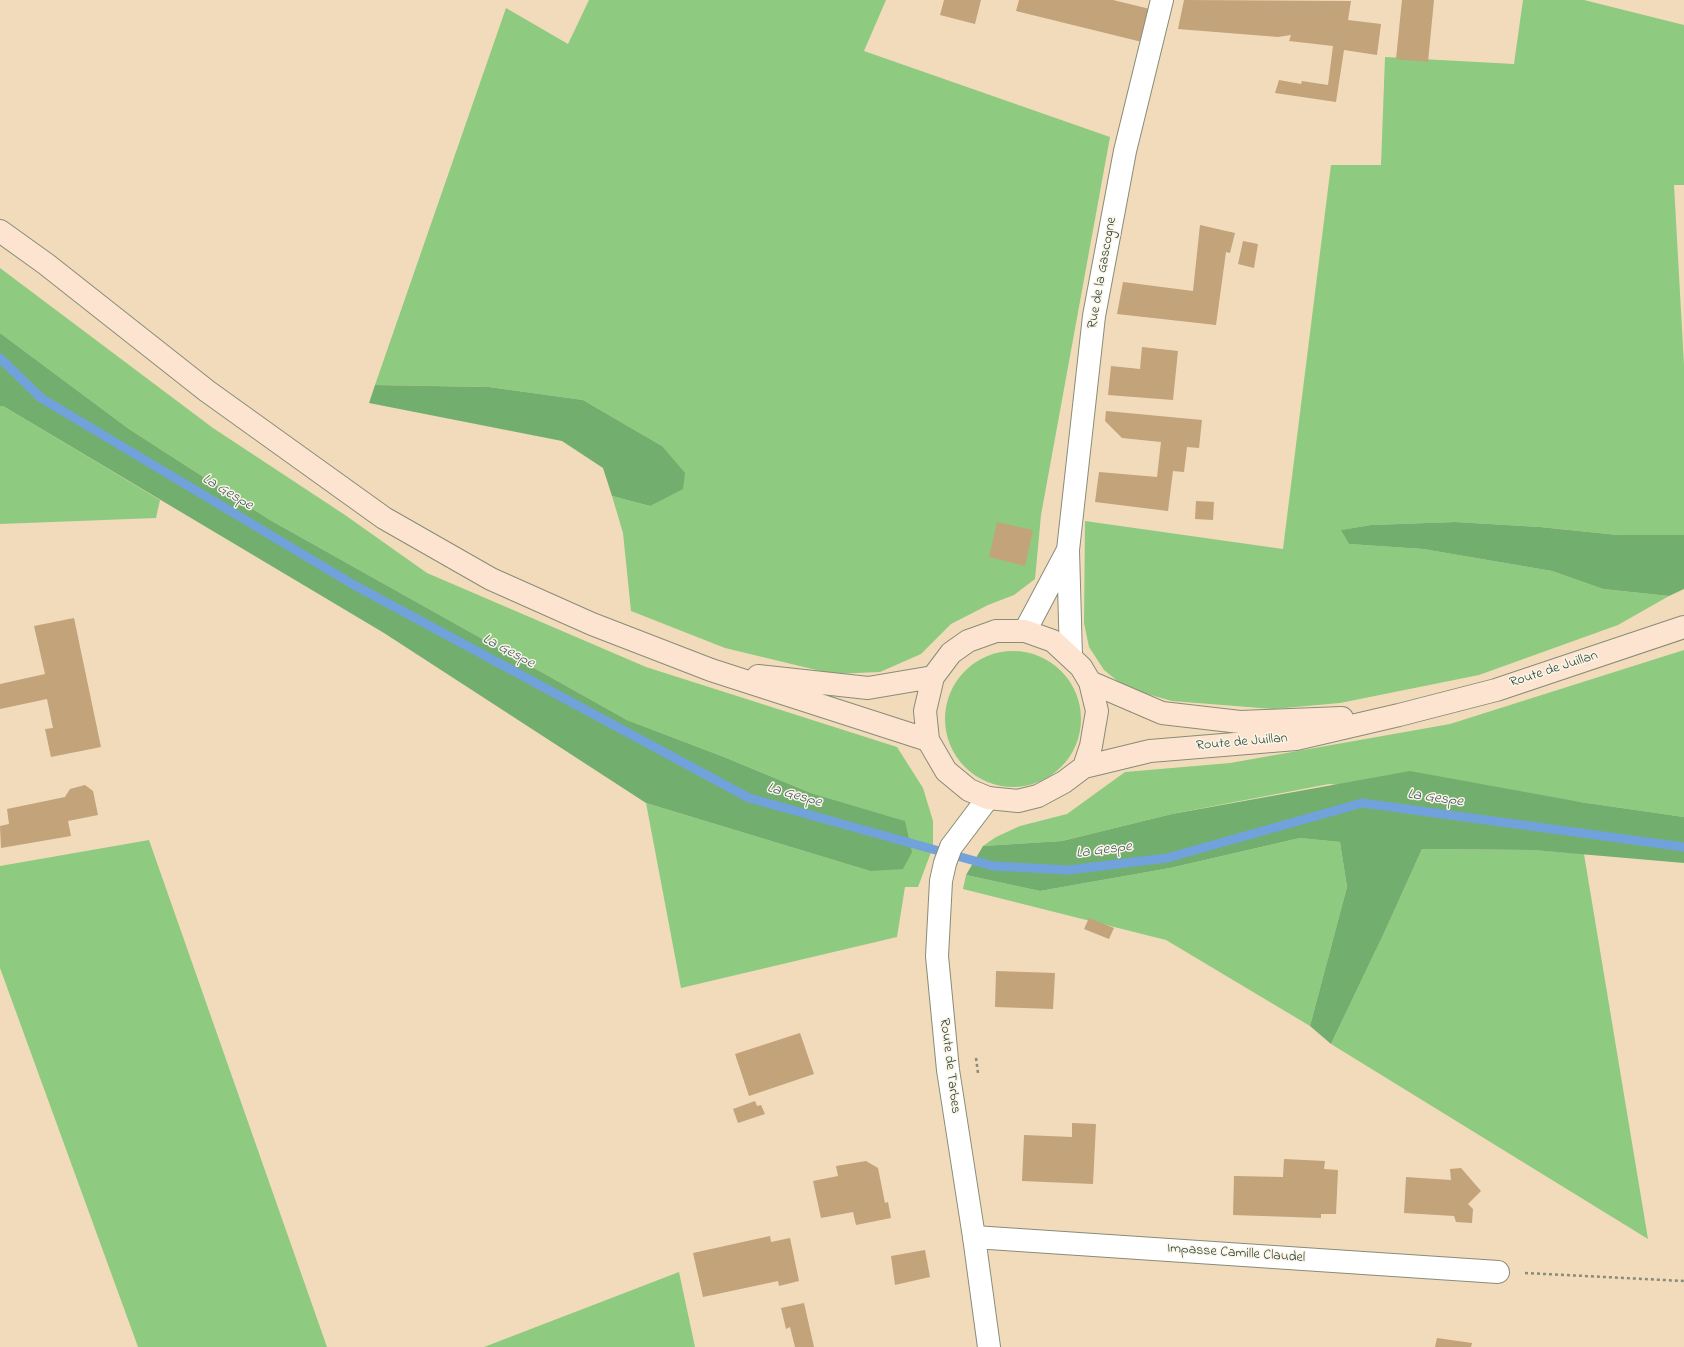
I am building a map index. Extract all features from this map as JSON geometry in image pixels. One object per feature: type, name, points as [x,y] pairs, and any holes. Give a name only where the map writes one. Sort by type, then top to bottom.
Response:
[{"type":"main road","points":[[0,231],[46,264],[207,391],[384,518],[491,579],[592,624],[711,670],[928,740]]},
{"type":"main road","name":"Route de Juillan","points":[[1084,767],[1150,752],[1296,738],[1399,715],[1496,690],[1684,627]]},
{"type":"main road","points":[[996,631],[1025,631],[1053,641],[1071,657],[1082,667],[1090,682],[1097,711],[1091,746],[1084,767],[1064,782],[1038,796],[1018,801],[988,798],[969,790],[946,771],[928,740],[925,711],[933,677],[951,653],[968,641],[996,631]]},
{"type":"main road","points":[[711,670],[868,688],[933,677]]},
{"type":"main road","name":"Route de Juillan","points":[[1090,682],[1162,713],[1240,722],[1399,715]]},
{"type":"street","name":"Rue de la Gascogne","points":[[1071,657],[1068,550],[1094,316],[1126,151],[1162,0]]},
{"type":"street","name":"Rue de la Gascogne","points":[[1025,631],[1068,550]]},
{"type":"street","name":"Route de Tarbes","points":[[988,798],[950,847],[942,881],[937,956],[948,1070],[974,1237],[989,1347]]},
{"type":"street","name":"Impasse Camille Claudel","points":[[974,1237],[1498,1272]]},
{"type":"path","points":[[1498,1272],[1684,1281]]},
{"type":"green space","points":[[589,0],[886,0],[864,51],[1110,137],[1041,515],[1035,579],[1014,595],[988,605],[951,624],[921,654],[880,672],[833,674],[725,648],[631,611],[623,533],[612,496],[650,506],[662,446],[583,400],[489,387],[375,385],[506,8],[568,44]]},
{"type":"green space","points":[[1523,0],[1584,0],[1684,25],[1684,185],[1674,185],[1684,365],[1684,535],[1618,535],[1540,527],[1455,522],[1371,525],[1342,530],[1349,544],[1423,549],[1552,571],[1603,589],[1669,596],[1618,625],[1479,675],[1340,703],[1273,709],[1172,701],[1126,688],[1104,670],[1089,647],[1084,623],[1085,521],[1283,549],[1331,165],[1381,165],[1385,57],[1514,64]]},
{"type":"green space","points":[[0,268],[213,428],[345,515],[427,573],[646,667],[897,747],[923,788],[933,821],[933,847],[918,887],[905,887],[897,937],[681,988],[646,803],[870,871],[904,821],[811,793],[724,757],[627,720],[270,520],[129,429],[0,333]]},
{"type":"green space","points":[[0,333],[129,429],[270,520],[627,720],[724,757],[811,793],[905,821],[912,852],[903,869],[870,871],[646,803],[384,633],[3,406],[0,406]]},
{"type":"green space","points":[[375,385],[489,387],[583,400],[662,446],[685,473],[683,489],[650,506],[612,496],[603,468],[562,441],[369,403]]},
{"type":"green space","points":[[0,406],[3,406],[160,500],[156,518],[0,524]]},
{"type":"green space","points":[[1455,522],[1540,527],[1618,535],[1684,535],[1684,589],[1669,596],[1603,589],[1552,571],[1423,549],[1349,544],[1341,530],[1371,525]]},
{"type":"green space","points":[[1684,650],[1684,817],[1580,802],[1329,784],[1172,814],[1062,841],[983,846],[996,837],[1020,826],[1067,814],[1125,772],[1230,763],[1450,724]]},
{"type":"green space","points":[[1013,651],[1026,652],[1039,656],[1061,671],[1076,693],[1080,706],[1080,732],[1076,745],[1061,767],[1039,782],[1026,786],[1013,787],[1000,786],[987,782],[965,767],[950,745],[946,732],[945,719],[946,706],[950,693],[965,671],[987,656],[1000,652]]},
{"type":"green space","points":[[1410,771],[1580,802],[1684,817],[1684,863],[1533,850],[1422,849],[1331,1044],[1310,1026],[1347,887],[1340,842],[1300,838],[1170,868],[1040,891],[966,875],[983,846],[1062,841],[1172,814]]},
{"type":"green space","points":[[1300,838],[1340,842],[1347,887],[1310,1026],[1166,940],[963,889],[966,875],[1040,891],[1170,868]]},
{"type":"green space","points":[[149,840],[327,1347],[138,1347],[0,968],[0,866]]},
{"type":"green space","points":[[1422,849],[1533,850],[1584,854],[1648,1239],[1331,1044]]},
{"type":"green space","points":[[679,1272],[695,1347],[484,1347]]},
{"type":"building","points":[[944,0],[981,0],[975,24],[940,15]]},
{"type":"building","points":[[1019,0],[1113,0],[1150,9],[1142,42],[1016,11]]},
{"type":"building","points":[[1184,0],[1351,1],[1348,20],[1381,24],[1377,55],[1344,50],[1336,102],[1275,93],[1279,80],[1301,84],[1302,81],[1328,85],[1333,46],[1289,41],[1291,35],[1278,37],[1178,29]]},
{"type":"building","points":[[1402,0],[1434,0],[1428,62],[1396,59]]},
{"type":"building","points":[[1200,225],[1235,233],[1230,253],[1226,252],[1216,325],[1117,314],[1123,282],[1193,291]]},
{"type":"building","points":[[1243,241],[1258,244],[1254,268],[1238,264]]},
{"type":"building","points":[[1142,347],[1178,351],[1173,400],[1108,395],[1111,366],[1140,369]]},
{"type":"building","points":[[1106,411],[1202,420],[1199,448],[1187,447],[1184,472],[1173,471],[1168,511],[1095,502],[1099,472],[1157,477],[1161,442],[1122,438],[1105,421]]},
{"type":"building","points":[[1196,501],[1214,502],[1213,520],[1195,519]]},
{"type":"building","points":[[997,522],[1033,530],[1025,566],[989,557]]},
{"type":"building","points":[[74,618],[101,747],[51,757],[45,729],[53,728],[47,699],[0,709],[0,684],[45,674],[34,626]]},
{"type":"building","points":[[85,785],[93,791],[98,815],[68,821],[71,836],[1,848],[0,826],[9,824],[7,809],[65,797],[70,789]]},
{"type":"building","points":[[1089,918],[1114,928],[1109,939],[1084,929]]},
{"type":"building","points":[[996,971],[1055,973],[1053,1009],[995,1007]]},
{"type":"building","points":[[800,1033],[814,1074],[749,1096],[735,1054]]},
{"type":"building","points":[[755,1101],[757,1106],[761,1105],[765,1114],[738,1123],[733,1109]]},
{"type":"building","points":[[1072,1123],[1096,1124],[1093,1184],[1022,1181],[1024,1135],[1072,1137]]},
{"type":"building","points":[[1284,1159],[1325,1161],[1324,1169],[1338,1170],[1336,1214],[1321,1214],[1321,1218],[1233,1215],[1234,1176],[1283,1177]]},
{"type":"building","points":[[866,1161],[878,1168],[885,1203],[888,1202],[891,1218],[856,1225],[853,1212],[821,1218],[813,1181],[838,1176],[836,1166]]},
{"type":"building","points":[[1461,1168],[1481,1191],[1468,1204],[1473,1209],[1472,1223],[1456,1222],[1454,1216],[1404,1213],[1406,1177],[1451,1180],[1450,1169]]},
{"type":"building","points":[[770,1236],[771,1242],[790,1238],[799,1281],[779,1286],[778,1281],[703,1297],[693,1253]]},
{"type":"building","points":[[925,1250],[930,1277],[895,1285],[891,1256]]},
{"type":"building","points":[[804,1303],[814,1347],[795,1347],[790,1327],[786,1329],[781,1308]]},
{"type":"building","points":[[1437,1338],[1472,1343],[1471,1347],[1435,1347]]},
{"type":"waterway","name":"La Gespe","points":[[0,358],[41,398],[354,585],[749,798],[993,866],[1068,870],[1167,858],[1362,803],[1684,847]]}]
